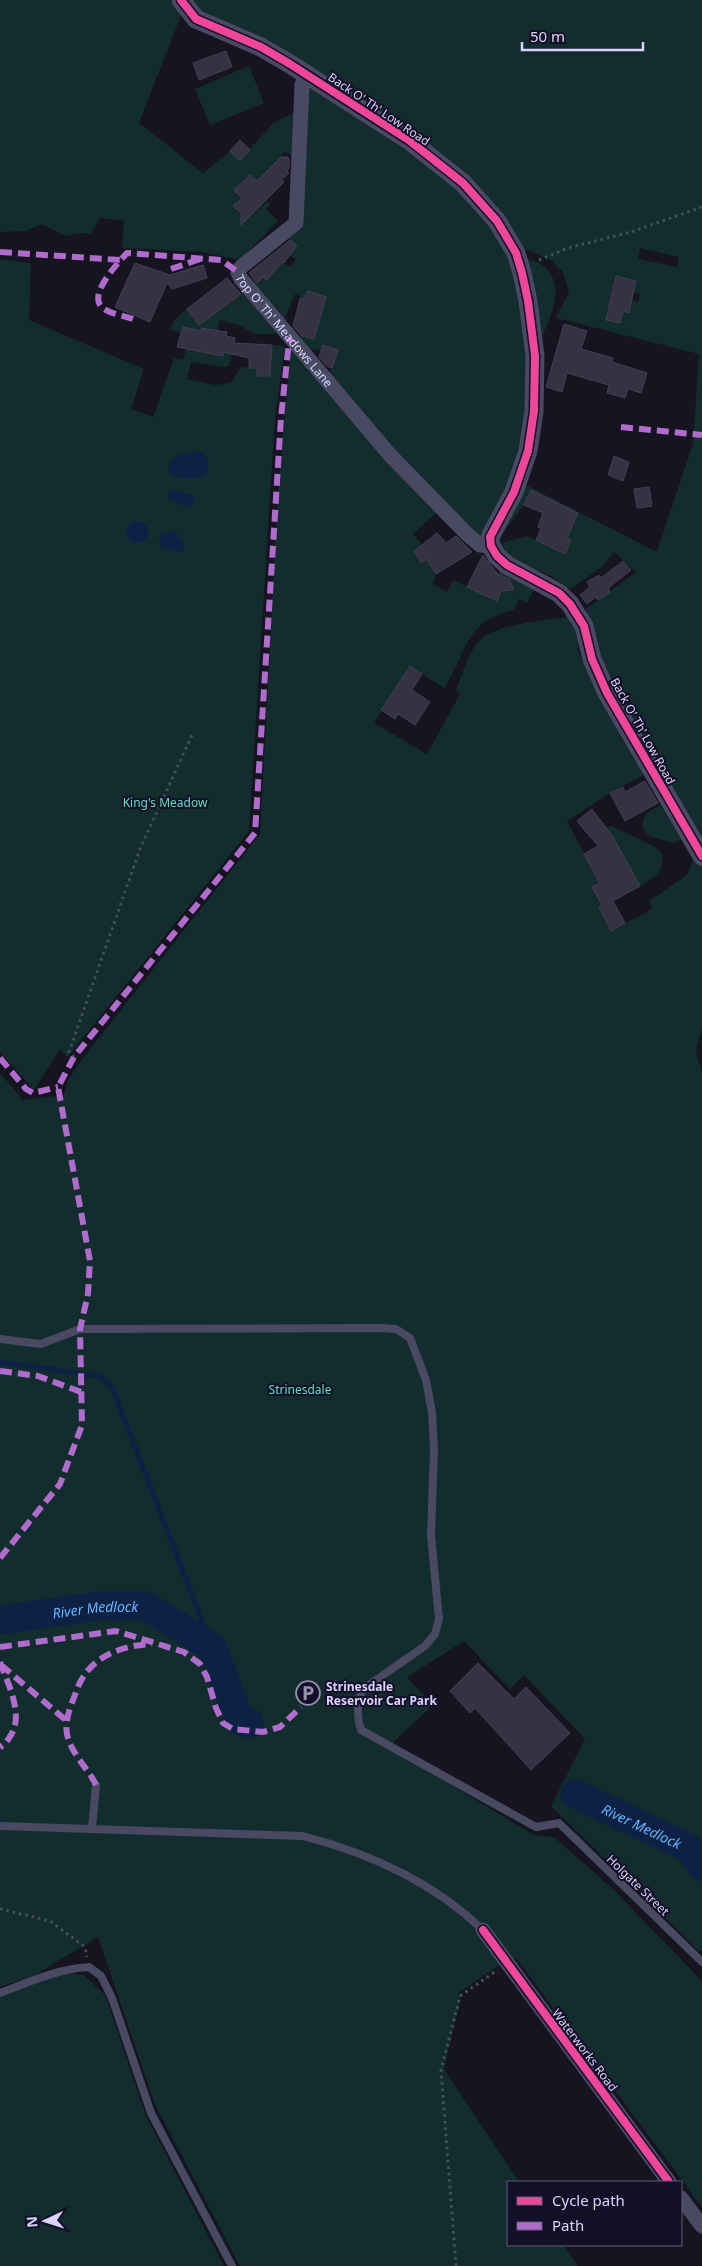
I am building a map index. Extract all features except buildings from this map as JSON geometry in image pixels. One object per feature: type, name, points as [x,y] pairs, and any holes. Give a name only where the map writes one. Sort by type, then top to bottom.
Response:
[{"type":"street","name":"Back O' Th' Low Road","points":[[180,0],[196,19],[261,47],[410,141],[463,183],[497,221],[516,253],[528,301],[534,339],[534,411],[528,451],[514,492],[490,537],[491,546],[507,566],[559,592],[570,604],[584,626],[592,659],[607,693],[702,856]]},
{"type":"street","name":"Top O' Th' Meadows Lane","points":[[306,74],[302,85],[296,223],[241,267],[238,272],[241,279],[390,456],[468,535],[480,545],[491,546]]},
{"type":"street","name":"Waterworks Road","points":[[483,1930],[668,2181]]},
{"type":"street","points":[[682,2199],[702,2226]]},
{"type":"lane","name":"Holgate Street","points":[[0,1340],[41,1344],[80,1329],[363,1328],[396,1329],[410,1338],[426,1380],[432,1413],[434,1450],[431,1535],[439,1619],[435,1634],[425,1646],[363,1689],[359,1700],[358,1719],[361,1730],[536,1827],[558,1823],[702,1962]]},
{"type":"lane","points":[[92,1828],[96,1785]]},
{"type":"lane","points":[[0,1826],[303,1836],[337,1845],[424,1884],[464,1912],[483,1930]]},
{"type":"lane","points":[[0,1993],[72,1968],[89,1967],[101,1976],[112,1998],[151,2113],[177,2158],[232,2266]]},
{"type":"path","points":[[539,260],[568,248],[631,232],[702,207]]},
{"type":"path","points":[[74,1057],[69,1052],[140,849],[192,735]]},
{"type":"path","points":[[0,1909],[50,1922],[85,1947],[89,1967]]},
{"type":"path","points":[[456,2266],[441,2070],[460,1996],[506,1963]]},
{"type":"green space","points":[[0,0],[171,0],[182,13],[139,123],[203,173],[230,151],[240,160],[274,122],[297,112],[295,156],[285,152],[281,154],[281,157],[257,181],[250,175],[234,190],[242,198],[234,206],[244,219],[248,219],[267,201],[270,204],[266,209],[278,221],[240,260],[202,252],[122,248],[124,221],[100,218],[91,234],[81,233],[65,236],[42,224],[26,231],[0,232]]},
{"type":"green space","points":[[187,0],[702,0],[702,847],[633,728],[593,646],[586,609],[636,572],[614,552],[603,566],[571,589],[551,576],[513,560],[505,552],[501,543],[527,536],[565,553],[571,540],[564,536],[570,532],[578,513],[531,491],[524,505],[504,531],[526,485],[657,552],[693,444],[699,354],[556,318],[569,292],[563,272],[551,260],[518,246],[461,173],[199,14]],"holes":[[[640,248],[679,257],[677,267],[638,259]],[[616,276],[636,281],[634,292],[640,294],[638,302],[632,300],[629,312],[623,311],[620,323],[606,320]]]},
{"type":"green space","points":[[249,66],[264,103],[210,125],[195,89]]},
{"type":"green space","points":[[308,88],[357,112],[469,197],[495,229],[513,271],[526,340],[526,403],[518,465],[483,534],[472,532],[328,379],[338,350],[323,345],[321,350],[304,349],[291,332],[293,327],[297,335],[306,337],[309,331],[316,333],[326,297],[308,291],[303,299],[300,299],[300,296],[295,294],[285,318],[281,319],[249,282],[250,277],[258,283],[263,277],[267,280],[282,262],[290,267],[296,259],[289,255],[296,244],[285,236],[298,231],[305,221],[302,213]]},
{"type":"green space","points":[[522,257],[541,264],[549,272],[554,281],[556,291],[552,312],[539,342]]},
{"type":"green space","name":"King's Meadow","points":[[0,259],[31,263],[29,320],[144,369],[131,409],[153,417],[174,358],[183,360],[186,349],[223,356],[223,352],[232,354],[229,366],[225,367],[191,362],[187,379],[215,385],[231,383],[241,367],[257,368],[257,376],[269,376],[272,345],[285,346],[275,418],[249,831],[68,1057],[60,1049],[34,1090],[0,1052]]},
{"type":"green space","points":[[245,292],[278,331],[274,334],[255,334],[241,326],[220,320],[217,334],[181,334],[170,329],[175,319],[187,309],[195,320],[227,304]]},
{"type":"green space","name":"Strinesdale","points":[[291,346],[437,512],[413,534],[422,544],[414,551],[421,562],[430,557],[435,564],[431,567],[436,574],[433,584],[447,592],[453,580],[496,601],[502,589],[512,585],[509,579],[498,574],[501,567],[535,587],[527,603],[519,599],[514,610],[497,615],[476,630],[444,688],[410,666],[374,723],[427,754],[460,694],[456,691],[463,671],[471,652],[479,641],[496,630],[536,621],[572,616],[580,638],[577,650],[647,773],[610,793],[567,821],[600,883],[593,887],[602,905],[599,907],[611,931],[652,909],[649,901],[687,875],[696,852],[702,863],[702,1027],[696,1051],[702,1072],[702,1949],[700,1952],[551,1806],[585,1739],[524,1675],[510,1689],[464,1641],[407,1677],[433,1705],[388,1747],[534,1835],[554,1837],[615,1891],[702,1981],[702,2207],[516,1958],[496,1967],[459,1993],[461,1998],[444,2069],[518,2181],[507,2181],[507,2246],[564,2246],[578,2266],[240,2266],[155,2105],[98,1937],[35,1975],[0,1987],[0,1073],[23,1100],[64,1095],[68,1080],[82,1059],[260,834],[278,493]]},
{"type":"green space","points":[[660,805],[682,839],[674,843],[654,838],[645,832],[643,827],[646,813]]},
{"type":"green space","points":[[611,826],[652,845],[662,853],[663,862],[659,874],[640,886],[613,838],[602,829]]},
{"type":"green space","points":[[64,1973],[84,1975],[105,1995],[146,2116],[224,2266],[0,2266],[0,1996]]},
{"type":"water","points":[[199,451],[207,459],[208,471],[199,477],[191,479],[171,475],[169,464],[172,460],[181,454]]},
{"type":"water","points":[[173,491],[192,495],[195,498],[195,503],[189,508],[168,499],[169,493]]},
{"type":"water","points":[[137,521],[145,524],[148,532],[145,540],[137,543],[129,540],[126,532],[129,524]]},
{"type":"water","points":[[161,533],[176,533],[184,544],[184,549],[181,552],[160,546]]},
{"type":"waterway","points":[[0,1362],[99,1376],[112,1387],[212,1647]]},
{"type":"waterway","name":"River Medlock","points":[[0,1620],[99,1606],[146,1606],[212,1647],[240,1721],[249,1723]]},
{"type":"waterway","name":"River Medlock","points":[[575,1794],[689,1848],[702,1866]]},
{"type":"marked path","points":[[0,252],[121,260]]},
{"type":"marked path","points":[[133,319],[104,309],[99,304],[98,297],[105,280],[127,253],[221,260],[238,272]]},
{"type":"marked path","points":[[171,269],[200,259]]},
{"type":"marked path","points":[[0,1558],[60,1484],[82,1425],[80,1329],[88,1294],[90,1261],[58,1087],[74,1057],[255,833],[281,418],[289,341],[292,338]]},
{"type":"marked path","points":[[621,427],[702,435]]},
{"type":"marked path","points":[[0,1058],[26,1089],[33,1093],[58,1087]]},
{"type":"marked path","points":[[0,1371],[38,1376],[81,1392]]},
{"type":"marked path","points":[[0,1647],[116,1631],[184,1652],[200,1664],[207,1677],[216,1708],[223,1723],[233,1729],[263,1732],[280,1727],[301,1707]]},
{"type":"marked path","points":[[96,1785],[72,1748],[67,1734],[69,1712],[78,1686],[88,1670],[103,1657],[132,1646],[152,1644]]},
{"type":"marked path","points":[[0,1662],[13,1699],[16,1718],[15,1727],[11,1735],[0,1747]]},
{"type":"marked path","points":[[1,1665],[68,1722]]},
{"type":"cycle path","points":[[181,0],[196,19],[261,47],[410,141],[463,183],[497,221],[516,253],[528,301],[535,356],[534,411],[528,451],[514,492],[490,537],[491,546],[497,556],[507,565],[559,593],[570,604],[584,626],[592,659],[607,693],[702,856]]},
{"type":"cycle path","points":[[483,1930],[668,2181]]},
{"type":"place","name":"Strinesdale Reservoir Car Park","points":[[308,1693]]}]
